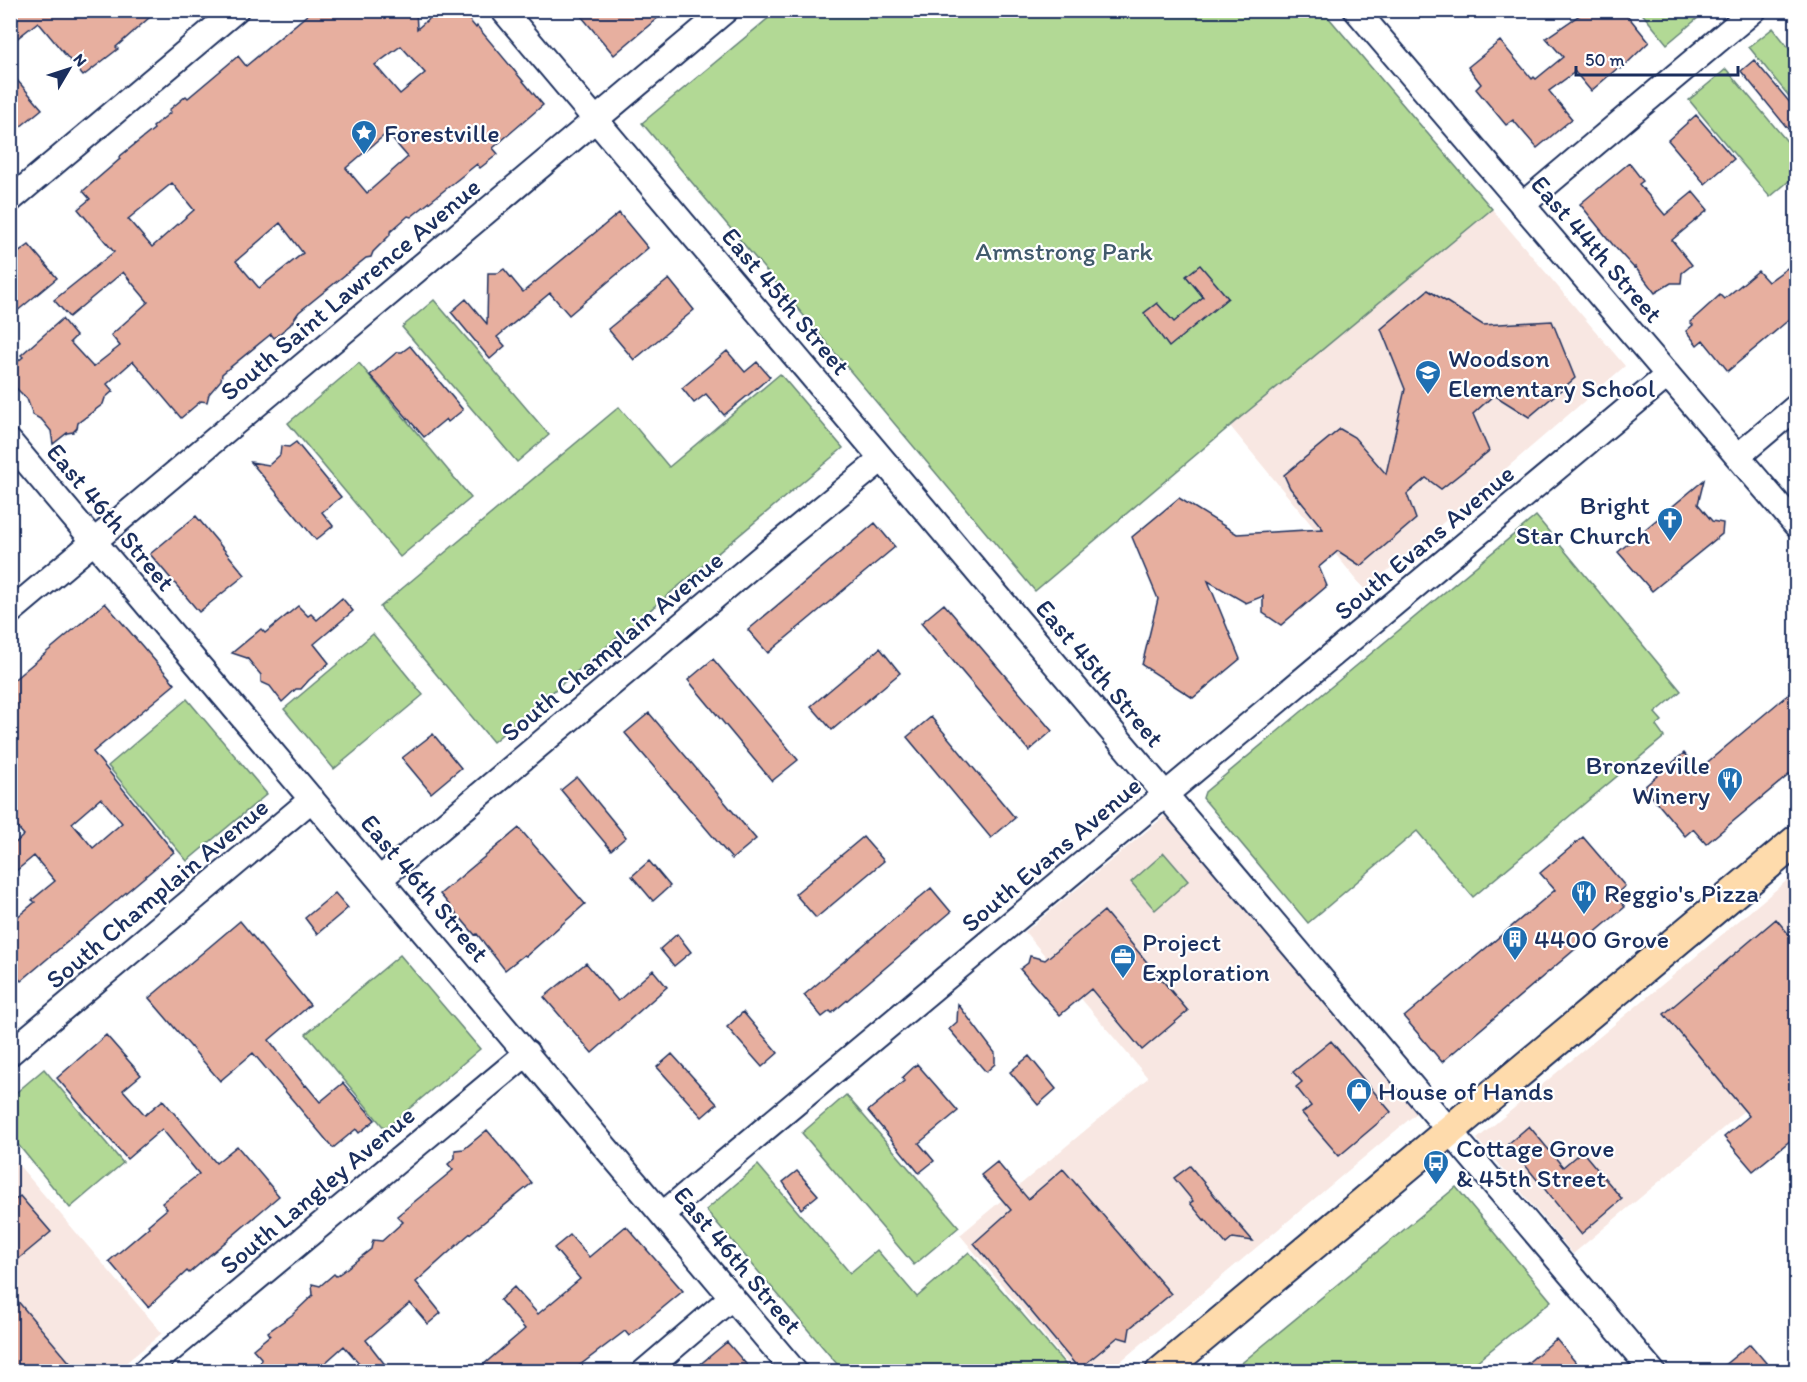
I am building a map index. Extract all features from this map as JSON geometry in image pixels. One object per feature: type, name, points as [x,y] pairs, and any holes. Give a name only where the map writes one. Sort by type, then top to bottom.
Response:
[{"type":"main road","points":[[1161,1371],[1797,841]]},
{"type":"street","points":[[10,200],[236,10]]},
{"type":"street","name":"East 45th Street","points":[[503,10],[1653,1371]]},
{"type":"street","name":"South Saint Lawrence Avenue","points":[[10,612],[726,10]]},
{"type":"street","name":"East 44th Street","points":[[1356,10],[1797,525]]},
{"type":"street","points":[[1521,205],[1754,10]]},
{"type":"street","name":"South Evans Avenue","points":[[663,1214],[1668,375]]},
{"type":"street","points":[[1738,456],[1797,407]]},
{"type":"street","name":"East 46th Street","points":[[10,442],[795,1371]]},
{"type":"street","name":"South Champlain Avenue","points":[[380,879],[882,459]]},
{"type":"street","name":"South Champlain Avenue","points":[[10,1053],[312,800]]},
{"type":"street","name":"South Langley Avenue","points":[[144,1371],[527,1053]]},
{"type":"street","points":[[644,1371],[732,1297]]},
{"type":"shaded area","name":"Woodson Elementary School","points":[[1492,209],[1625,366],[1365,590],[1230,426]]},
{"type":"shaded area","points":[[1166,815],[1418,1112],[1109,1371],[1074,1371],[960,1235],[1148,1078],[1025,932]]},
{"type":"shaded area","points":[[1796,873],[1796,1067],[1573,1254],[1477,1139]]},
{"type":"shaded area","points":[[10,1155],[162,1333],[116,1371],[11,1371]]},
{"type":"green space","name":"Armstrong Park","points":[[777,11],[1323,11],[1492,209],[1035,591],[642,123]]},
{"type":"green space","points":[[1640,11],[1704,11],[1667,44]]},
{"type":"green space","points":[[1773,28],[1796,57],[1796,105],[1749,47]]},
{"type":"green space","points":[[1726,69],[1796,152],[1796,175],[1770,197],[1689,100]]},
{"type":"green space","points":[[434,300],[549,435],[517,462],[402,327]]},
{"type":"green space","points":[[359,363],[471,498],[400,557],[288,423]]},
{"type":"green space","points":[[780,374],[843,448],[493,742],[380,607],[619,407],[669,467]]},
{"type":"green space","points":[[1536,516],[1681,691],[1655,713],[1662,721],[1656,726],[1664,737],[1473,897],[1417,831],[1308,923],[1203,798],[1205,792]]},
{"type":"green space","points":[[373,634],[423,695],[334,769],[284,709]]},
{"type":"green space","points":[[187,699],[267,794],[187,861],[108,766]]},
{"type":"green space","points":[[1164,853],[1188,881],[1155,910],[1131,882]]},
{"type":"green space","points":[[400,955],[480,1049],[385,1129],[306,1034]]},
{"type":"green space","points":[[44,1069],[123,1163],[70,1208],[11,1136],[11,1097]]},
{"type":"green space","points":[[846,1095],[959,1227],[914,1265],[802,1133]]},
{"type":"green space","points":[[758,1165],[850,1273],[877,1250],[917,1297],[969,1252],[1071,1371],[843,1371],[706,1210]]},
{"type":"green space","points":[[1456,1187],[1551,1301],[1465,1371],[1232,1371]]},
{"type":"building","points":[[10,10],[158,10],[116,47],[118,49],[83,76],[38,22],[10,44]]},
{"type":"building","points":[[313,10],[416,10],[417,29],[439,10],[461,10],[543,105],[493,148],[498,154],[480,168],[477,164],[411,217],[408,216],[390,232],[390,235],[371,257],[366,258],[299,312],[290,325],[274,338],[271,334],[222,374],[221,380],[209,394],[207,402],[201,401],[181,418],[133,361],[107,384],[113,391],[105,398],[103,404],[78,423],[73,432],[67,433],[53,444],[51,431],[42,420],[33,415],[27,399],[10,382],[10,368],[23,357],[21,355],[62,319],[76,336],[70,342],[93,367],[120,346],[111,335],[148,302],[123,272],[69,317],[54,300],[114,252],[78,209],[90,199],[83,191],[120,159],[119,157],[154,129],[153,127],[171,112],[169,110],[186,96],[188,98],[238,56],[246,66]],"holes":[[[401,46],[425,73],[400,94],[375,65]],[[387,133],[408,157],[367,193],[346,168]],[[172,183],[194,210],[152,247],[128,219]],[[280,223],[303,253],[259,288],[236,261]]]},
{"type":"building","points":[[576,10],[667,10],[614,55]]},
{"type":"building","points":[[1587,10],[1623,10],[1649,42],[1621,69],[1619,67],[1591,91],[1575,72],[1549,91],[1572,119],[1537,148],[1513,120],[1506,125],[1476,89],[1481,84],[1468,67],[1500,41],[1532,79],[1534,77],[1536,79],[1563,57],[1546,38]]},
{"type":"building","points":[[1754,60],[1797,111],[1797,140],[1741,71]]},
{"type":"building","points":[[10,72],[42,109],[20,127],[10,115]]},
{"type":"building","points":[[1696,115],[1734,159],[1705,184],[1668,140]]},
{"type":"building","points":[[1629,163],[1643,181],[1639,184],[1665,215],[1693,192],[1708,210],[1672,240],[1692,265],[1682,273],[1681,283],[1671,283],[1655,293],[1580,204]]},
{"type":"building","points":[[619,213],[648,248],[569,315],[550,293],[497,337],[505,346],[490,359],[451,312],[466,299],[487,324],[488,273],[498,273],[504,269],[523,292]]},
{"type":"building","points":[[29,245],[57,278],[10,317],[10,259]]},
{"type":"building","points":[[1797,261],[1797,313],[1728,371],[1703,340],[1697,345],[1686,331],[1693,325],[1690,322],[1720,295],[1724,299],[1758,271],[1768,282]]},
{"type":"building","points":[[1200,265],[1228,298],[1169,347],[1144,313],[1157,303],[1174,322],[1203,297],[1186,276]]},
{"type":"building","points":[[669,279],[694,310],[634,360],[608,329]]},
{"type":"building","points":[[1428,290],[1483,325],[1552,321],[1575,378],[1529,417],[1494,395],[1473,414],[1489,451],[1441,489],[1426,478],[1407,494],[1416,519],[1361,566],[1338,551],[1319,567],[1327,586],[1281,625],[1263,613],[1263,596],[1246,603],[1208,581],[1240,659],[1193,698],[1142,665],[1158,599],[1132,537],[1179,498],[1237,534],[1323,529],[1290,488],[1284,475],[1340,429],[1354,437],[1386,474],[1405,389],[1381,329]]},
{"type":"building","points":[[410,346],[463,410],[448,422],[446,419],[424,437],[370,375],[397,352],[402,352]]},
{"type":"building","points":[[727,351],[745,372],[757,362],[770,377],[724,415],[706,394],[694,403],[682,388]]},
{"type":"building","points":[[296,442],[341,497],[322,512],[333,526],[316,540],[251,462],[269,465],[280,455],[281,446],[289,447]]},
{"type":"building","name":"Bright Star Church","points":[[1704,480],[1698,504],[1712,521],[1723,523],[1722,534],[1652,591],[1618,552]]},
{"type":"building","points":[[196,516],[245,575],[199,612],[150,554]]},
{"type":"building","points":[[875,523],[895,547],[768,653],[748,630]]},
{"type":"building","points":[[342,598],[353,611],[314,644],[329,663],[301,689],[296,689],[282,702],[270,686],[261,682],[261,675],[247,658],[232,653],[261,629],[265,633],[298,606],[308,616],[311,614],[317,620]]},
{"type":"building","points":[[105,603],[175,684],[93,752],[174,852],[21,981],[10,969],[10,923],[35,902],[32,900],[55,881],[34,856],[10,876],[10,848],[24,835],[10,819],[10,683]],"holes":[[[101,798],[122,823],[93,848],[72,823]]]},
{"type":"building","points":[[944,604],[1052,731],[1029,751],[921,623]]},
{"type":"building","points":[[880,648],[900,673],[832,730],[811,706]]},
{"type":"building","points":[[713,659],[798,760],[772,781],[688,680]]},
{"type":"building","points":[[1797,687],[1797,768],[1706,844],[1693,829],[1685,836],[1644,787],[1684,753],[1698,770]]},
{"type":"building","points":[[649,713],[756,839],[732,859],[625,733]]},
{"type":"building","points":[[931,717],[1015,818],[991,838],[907,737]]},
{"type":"building","points":[[433,734],[461,768],[431,793],[402,758]]},
{"type":"building","points":[[577,777],[626,837],[611,850],[561,790]]},
{"type":"building","points":[[519,828],[585,904],[526,956],[524,955],[505,970],[477,934],[475,935],[440,894]]},
{"type":"building","points":[[863,837],[884,861],[816,918],[795,894]]},
{"type":"building","name":"4400 Grove","points":[[1583,837],[1625,886],[1615,895],[1625,907],[1442,1062],[1404,1017],[1555,890],[1540,873]]},
{"type":"building","points":[[649,861],[670,886],[653,901],[632,876]]},
{"type":"building","points":[[931,888],[951,912],[832,1013],[830,1011],[822,1017],[804,995]]},
{"type":"building","points":[[335,893],[348,908],[317,934],[305,918]]},
{"type":"building","name":"Project Exploration","points":[[1104,911],[1188,1011],[1142,1050],[1091,989],[1060,1015],[1020,969],[1028,963],[1030,956],[1045,960]]},
{"type":"building","points":[[1776,919],[1797,944],[1797,1135],[1753,1171],[1724,1137],[1749,1116],[1664,1014]]},
{"type":"building","points":[[240,921],[310,1005],[269,1040],[320,1102],[343,1083],[375,1120],[359,1133],[356,1129],[333,1148],[253,1053],[220,1081],[149,998]]},
{"type":"building","points":[[677,934],[691,952],[674,966],[660,949]]},
{"type":"building","points":[[586,963],[618,1001],[653,970],[667,987],[592,1053],[544,997]]},
{"type":"building","points":[[958,1004],[995,1053],[995,1064],[986,1072],[949,1029],[957,1022]]},
{"type":"building","points":[[743,1012],[778,1053],[762,1067],[727,1027]]},
{"type":"building","points":[[106,1035],[141,1075],[123,1090],[145,1115],[163,1100],[216,1163],[237,1146],[279,1196],[189,1273],[187,1271],[148,1307],[109,1261],[167,1209],[162,1203],[199,1174],[162,1129],[127,1159],[57,1078]]},
{"type":"building","points":[[1331,1041],[1391,1112],[1339,1156],[1302,1113],[1311,1106],[1296,1087],[1302,1082],[1293,1072]]},
{"type":"building","points":[[672,1054],[717,1104],[702,1117],[657,1067]]},
{"type":"building","points":[[1029,1056],[1056,1089],[1038,1105],[1010,1072]]},
{"type":"building","points":[[917,1064],[958,1111],[919,1143],[934,1161],[919,1173],[868,1111],[904,1081],[902,1078]]},
{"type":"building","points":[[1529,1126],[1563,1167],[1582,1151],[1622,1199],[1581,1234],[1508,1144]]},
{"type":"building","points":[[487,1130],[532,1183],[467,1236],[416,1282],[441,1313],[428,1324],[410,1303],[366,1340],[390,1371],[366,1371],[344,1346],[316,1371],[271,1371],[269,1368],[260,1367],[261,1358],[253,1349],[270,1335],[268,1332],[292,1315],[313,1295],[312,1284],[320,1286],[371,1249],[373,1240],[382,1241],[403,1222],[397,1216],[453,1170],[448,1164],[455,1158],[455,1150],[464,1149]]},
{"type":"building","points":[[997,1162],[1028,1199],[1063,1169],[1171,1294],[1130,1328],[1128,1340],[1118,1337],[1079,1369],[974,1243],[1011,1210],[981,1175]]},
{"type":"building","points":[[1190,1166],[1253,1241],[1233,1238],[1226,1244],[1204,1220],[1190,1203],[1193,1201],[1174,1178]]},
{"type":"building","points":[[797,1171],[818,1195],[801,1209],[783,1182]]},
{"type":"building","points":[[20,1196],[51,1232],[10,1266],[10,1204]]},
{"type":"building","points":[[626,1226],[683,1291],[629,1336],[625,1331],[572,1371],[476,1371],[525,1329],[500,1300],[514,1287],[538,1314],[580,1279],[554,1248],[570,1235],[589,1257]]},
{"type":"building","points":[[10,1292],[77,1371],[10,1371]]},
{"type":"building","points":[[1556,1339],[1583,1371],[1518,1371]]},
{"type":"building","points":[[727,1342],[752,1371],[692,1371]]},
{"type":"building","points":[[1750,1344],[1773,1371],[1717,1371]]},
{"type":"place","name":"Forestville","points":[[364,156]]},
{"type":"place","name":"Woodson Elementary School","points":[[1428,396]]},
{"type":"place","name":"Bright Star Church","points":[[1670,543]]},
{"type":"place","name":"Bronzeville Winery","points":[[1730,803]]},
{"type":"place","name":"Reggio's Pizza","points":[[1584,916]]},
{"type":"place","name":"4400 Grove","points":[[1515,962]]},
{"type":"place","name":"Project Exploration","points":[[1123,980]]},
{"type":"place","name":"House of Hands","points":[[1359,1114]]},
{"type":"place","name":"Cottage Grove & 45th Street","points":[[1436,1186]]}]
